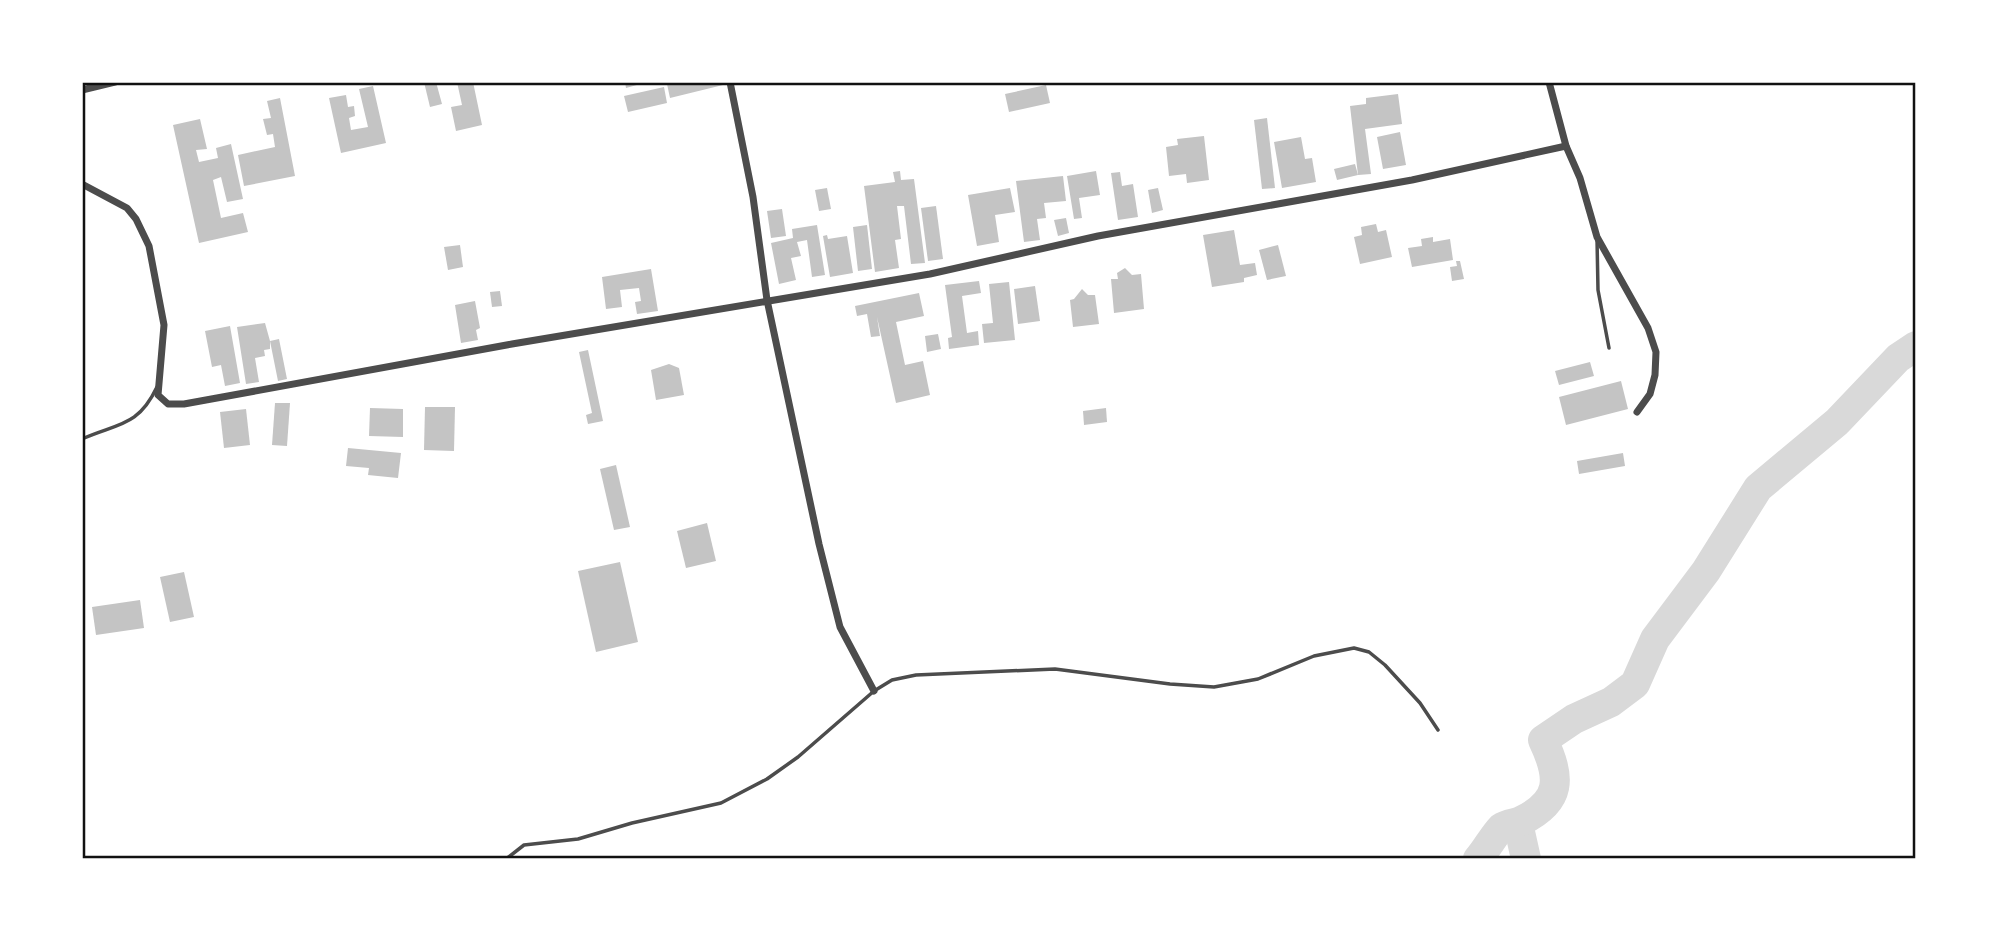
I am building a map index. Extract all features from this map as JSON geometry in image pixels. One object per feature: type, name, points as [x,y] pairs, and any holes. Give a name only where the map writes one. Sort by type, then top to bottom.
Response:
[{"type":"street","points":[[82,90],[115,82]]},
{"type":"street","points":[[730,82],[752,197],[767,300],[837,614],[848,645],[874,691]]},
{"type":"street","points":[[1549,82],[1566,146],[1580,177],[1597,237],[1648,328],[1656,352],[1655,374],[1650,394],[1637,412]]},
{"type":"street","points":[[82,184],[127,208],[136,219],[149,246],[164,325],[165,346],[157,387],[163,401],[184,404],[767,300],[930,274],[1111,234],[1412,180],[1566,146]]},
{"type":"lane","points":[[1597,237],[1598,290],[1609,348]]},
{"type":"lane","points":[[82,439],[131,422],[148,407],[157,387]]},
{"type":"lane","points":[[506,859],[524,845],[579,839],[632,823],[721,803],[767,779],[798,757],[874,691],[891,680],[916,675],[1055,669],[1170,684],[1237,685],[1314,656],[1354,648],[1369,652],[1385,665],[1420,703],[1438,730]]},
{"type":"building","points":[[424,82],[436,82],[442,104],[430,107]]},
{"type":"building","points":[[457,82],[473,82],[482,125],[456,131],[451,107],[462,105]]},
{"type":"building","points":[[625,82],[644,82],[644,83],[626,88]]},
{"type":"building","points":[[723,82],[723,85],[670,98],[667,84]]},
{"type":"building","points":[[1046,85],[1050,103],[1009,112],[1005,94]]},
{"type":"building","points":[[373,86],[386,143],[341,153],[329,98],[346,95],[348,107],[354,106],[355,116],[349,118],[351,130],[368,127],[359,89]]},
{"type":"building","points":[[664,87],[667,103],[628,112],[624,96]]},
{"type":"building","points":[[1398,94],[1402,124],[1365,129],[1371,174],[1358,175],[1350,106],[1366,104],[1366,98]]},
{"type":"building","points":[[280,98],[295,176],[244,186],[238,155],[275,147],[273,134],[267,135],[263,119],[271,118],[267,101]]},
{"type":"building","points":[[1267,118],[1275,188],[1262,189],[1254,120]]},
{"type":"building","points":[[200,119],[207,149],[196,150],[199,162],[218,158],[216,148],[231,144],[243,199],[227,202],[221,177],[213,180],[221,218],[243,213],[248,232],[199,243],[173,125]]},
{"type":"building","points":[[1400,132],[1406,165],[1383,169],[1377,137]]},
{"type":"building","points":[[1204,136],[1209,180],[1187,183],[1186,174],[1169,176],[1166,147],[1178,145],[1177,139]]},
{"type":"building","points":[[1301,137],[1305,159],[1312,158],[1316,182],[1282,188],[1274,142]]},
{"type":"building","points":[[1355,164],[1358,175],[1337,180],[1334,169]]},
{"type":"building","points":[[900,171],[901,180],[914,179],[925,263],[911,264],[904,206],[897,206],[901,239],[895,240],[899,268],[875,272],[864,186],[895,182],[893,172]]},
{"type":"building","points":[[1096,171],[1100,195],[1079,198],[1082,218],[1074,219],[1067,176]]},
{"type":"building","points":[[1120,172],[1122,186],[1133,184],[1138,217],[1118,220],[1111,173]]},
{"type":"building","points":[[1063,176],[1066,201],[1044,203],[1046,218],[1037,219],[1040,240],[1024,242],[1016,181]]},
{"type":"building","points":[[827,188],[831,209],[819,211],[815,190]]},
{"type":"building","points":[[1010,188],[1015,212],[995,215],[999,242],[977,246],[968,195]]},
{"type":"building","points":[[1158,188],[1163,210],[1152,213],[1148,190]]},
{"type":"building","points":[[936,206],[943,259],[928,261],[921,208]]},
{"type":"building","points":[[782,209],[786,236],[771,238],[767,211]]},
{"type":"building","points":[[1066,218],[1069,233],[1058,236],[1054,220]]},
{"type":"building","points":[[1376,224],[1378,232],[1386,230],[1392,257],[1360,264],[1354,237],[1362,235],[1361,227]]},
{"type":"building","points":[[817,225],[825,275],[812,277],[807,240],[797,242],[801,256],[791,258],[796,280],[779,284],[771,243],[793,238],[792,229]]},
{"type":"building","points":[[867,225],[872,269],[858,271],[853,227]]},
{"type":"building","points":[[1234,230],[1240,265],[1255,263],[1257,275],[1244,278],[1244,282],[1212,287],[1203,235]]},
{"type":"building","points":[[827,235],[828,239],[847,236],[853,273],[830,277],[823,236]]},
{"type":"building","points":[[1433,237],[1433,242],[1450,239],[1453,260],[1412,267],[1408,248],[1422,246],[1421,239]]},
{"type":"building","points":[[460,245],[463,267],[448,270],[444,247]]},
{"type":"building","points":[[1278,245],[1286,276],[1267,280],[1259,250]]},
{"type":"building","points":[[1456,261],[1460,261],[1464,279],[1452,281],[1450,267],[1457,266]]},
{"type":"building","points":[[1125,268],[1132,275],[1141,274],[1144,309],[1114,313],[1111,279],[1118,279],[1117,273]]},
{"type":"building","points":[[651,269],[658,311],[637,314],[635,302],[641,301],[639,288],[620,290],[622,307],[606,309],[602,277]]},
{"type":"building","points":[[979,281],[981,293],[962,296],[967,333],[978,331],[979,345],[949,349],[948,338],[952,337],[945,285]]},
{"type":"building","points":[[1009,282],[1015,340],[984,343],[982,324],[993,323],[989,284]]},
{"type":"building","points":[[1035,286],[1040,321],[1018,324],[1014,289]]},
{"type":"building","points":[[1082,289],[1088,295],[1095,295],[1099,324],[1073,327],[1070,300]]},
{"type":"building","points":[[500,291],[502,306],[492,307],[490,292]]},
{"type":"building","points":[[919,293],[924,316],[896,322],[905,365],[923,361],[930,395],[896,403],[877,317],[880,336],[871,337],[867,314],[857,316],[855,306]]},
{"type":"building","points":[[475,301],[480,328],[476,330],[478,340],[461,343],[455,305]]},
{"type":"building","points":[[265,323],[270,349],[264,350],[265,356],[255,358],[259,382],[246,384],[237,327]]},
{"type":"building","points":[[230,326],[240,383],[225,386],[221,365],[212,367],[205,331]]},
{"type":"building","points":[[938,334],[941,349],[927,352],[925,336]]},
{"type":"building","points":[[279,339],[287,379],[278,381],[270,341]]},
{"type":"building","points":[[588,350],[603,421],[588,424],[586,415],[592,413],[579,352]]},
{"type":"building","points":[[1590,362],[1594,376],[1559,385],[1555,371]]},
{"type":"building","points":[[669,364],[679,368],[684,395],[656,400],[651,370]]},
{"type":"building","points":[[1621,381],[1628,409],[1566,425],[1559,397]]},
{"type":"building","points":[[275,403],[290,403],[287,446],[272,445]]},
{"type":"building","points":[[425,407],[455,407],[454,451],[424,450]]},
{"type":"building","points":[[370,408],[403,409],[403,437],[369,436]]},
{"type":"building","points":[[1106,408],[1107,422],[1084,425],[1083,411]]},
{"type":"building","points":[[246,409],[250,445],[224,448],[220,412]]},
{"type":"building","points":[[348,448],[401,453],[398,478],[368,475],[369,468],[346,466]]},
{"type":"building","points":[[1623,453],[1625,466],[1579,474],[1577,461]]},
{"type":"building","points":[[616,465],[630,527],[614,530],[600,469]]},
{"type":"building","points":[[707,523],[716,561],[686,568],[677,531]]},
{"type":"building","points":[[620,562],[638,642],[596,652],[578,571]]},
{"type":"building","points":[[184,572],[194,617],[170,622],[160,577]]},
{"type":"building","points":[[140,600],[144,628],[96,635],[92,607]]},
{"type":"waterway","points":[[1478,859],[1501,828],[1534,813],[1551,797],[1555,777],[1543,740],[1574,719],[1611,702],[1635,684],[1655,639],[1706,571],[1758,488],[1837,422],[1898,358],[1916,346]]},
{"type":"waterway","points":[[1518,823],[1526,859]]}]
